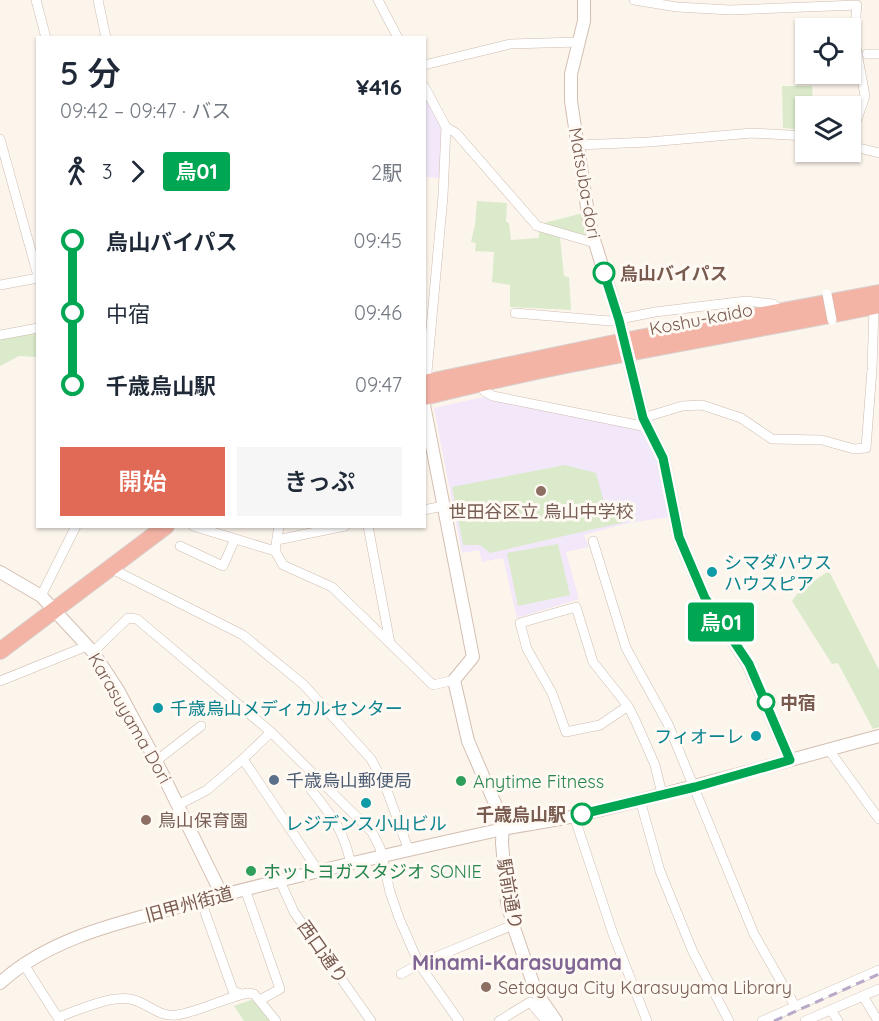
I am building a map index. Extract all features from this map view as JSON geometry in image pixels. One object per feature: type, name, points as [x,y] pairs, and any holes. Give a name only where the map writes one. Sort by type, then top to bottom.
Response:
[{"type":"highway","name":"Koshu-kaido","points":[[426,388],[782,312],[878,302]]},
{"type":"highway","name":"Koshu-kaido","points":[[426,388],[480,383],[626,347],[878,302]]},
{"type":"highway","points":[[0,639],[145,528]]},
{"type":"highway","points":[[0,651],[47,603],[110,568],[163,528]]},
{"type":"street","points":[[36,0],[45,36]]},
{"type":"street","points":[[98,0],[106,36]]},
{"type":"street","points":[[378,0],[397,36]]},
{"type":"street","name":"Matsuba-dori","points":[[585,0],[584,21],[571,74],[571,101],[589,220],[595,243],[619,320],[645,422],[663,458],[679,537],[705,598],[749,664],[790,760]]},
{"type":"street","points":[[634,0],[676,7],[730,10],[857,5],[854,36],[865,96],[861,108]]},
{"type":"street","points":[[426,65],[510,44],[579,42]]},
{"type":"street","points":[[867,54],[879,54]]},
{"type":"street","points":[[426,90],[446,127],[456,133],[537,226],[595,243]]},
{"type":"street","points":[[426,365],[429,297],[442,196],[446,127]]},
{"type":"street","points":[[578,145],[649,142],[752,133],[795,135]]},
{"type":"street","points":[[0,138],[36,270]]},
{"type":"street","points":[[861,148],[879,153]]},
{"type":"street","points":[[0,182],[10,180]]},
{"type":"street","points":[[0,285],[36,277]]},
{"type":"street","points":[[827,294],[832,320]]},
{"type":"street","points":[[515,313],[589,320],[619,320],[656,312],[746,301],[773,304],[782,312]]},
{"type":"street","points":[[480,383],[484,391],[493,396],[645,422],[682,406],[702,405],[741,418],[772,439],[822,440],[854,449],[866,448],[878,302]]},
{"type":"street","points":[[0,335],[36,328]]},
{"type":"street","points":[[279,528],[275,551],[283,565],[332,587],[433,685],[454,680],[473,657],[426,416]]},
{"type":"street","points":[[426,510],[443,506]]},
{"type":"street","points":[[47,603],[75,528]]},
{"type":"street","points":[[199,528],[275,551]]},
{"type":"street","points":[[277,540],[335,528]]},
{"type":"street","points":[[368,528],[390,643]]},
{"type":"street","points":[[180,546],[223,566],[235,539]]},
{"type":"street","points":[[593,541],[626,648],[668,724],[754,934],[795,1006]]},
{"type":"street","points":[[110,568],[243,635],[304,685],[371,759],[384,785],[409,850]]},
{"type":"street","name":"Karasuyama Dori","points":[[0,572],[47,603],[90,649],[118,690],[222,895]]},
{"type":"street","points":[[627,706],[600,725],[566,732],[552,693],[527,649],[520,623],[576,607],[593,662],[627,706],[636,722],[655,765],[662,794]]},
{"type":"street","points":[[0,681],[90,649],[128,618],[137,618],[271,732],[372,832],[380,848],[390,892],[419,964],[459,1021]]},
{"type":"street","name":"駅前通り","points":[[454,680],[468,741],[503,822],[502,843],[507,902],[513,925],[536,992],[556,1021]]},
{"type":"street","points":[[156,761],[201,726]]},
{"type":"street","points":[[178,805],[207,790],[271,732]]},
{"type":"street","name":"旧甲州街道","points":[[1,979],[23,963],[52,947],[83,935],[222,895],[409,850],[574,816],[695,787],[879,736]]},
{"type":"street","points":[[829,750],[879,819]]},
{"type":"street","points":[[243,759],[319,872]]},
{"type":"street","points":[[311,790],[333,816],[346,840],[351,864]]},
{"type":"street","points":[[639,800],[660,871],[693,952],[729,1021]]},
{"type":"street","points":[[574,816],[613,934],[647,1021]]},
{"type":"street","name":"西口通り","points":[[280,881],[294,912],[371,1021]]},
{"type":"street","points":[[244,889],[280,989],[260,1000]]},
{"type":"street","points":[[201,901],[233,991],[241,994]]},
{"type":"street","points":[[401,974],[419,964],[513,925]]},
{"type":"street","points":[[23,963],[59,1019],[111,1000],[130,999],[160,1014],[176,1015],[241,994],[254,994],[276,1021]]},
{"type":"street","points":[[762,1021],[879,970]]},
{"type":"street","points":[[805,1021],[879,989]]},
{"type":"street","points":[[863,996],[878,1021]]},
{"type":"street","points":[[499,1021],[530,1002],[546,1021]]},
{"type":"street","points":[[831,1010],[838,1021]]},
{"type":"shaded area","points":[[426,99],[442,128],[439,178],[426,177]]},
{"type":"shaded area","name":"世田谷区立 烏山中学校","points":[[483,397],[640,430],[657,458],[670,517],[628,523],[584,535],[589,547],[566,552],[579,599],[517,618],[503,558],[482,562],[479,550],[462,553],[434,408]]},
{"type":"green space","points":[[782,86],[812,86],[812,96],[795,96],[795,129],[783,128]]},
{"type":"green space","points":[[477,201],[507,203],[506,222],[509,223],[511,240],[539,238],[539,231],[560,238],[564,276],[569,277],[571,310],[510,307],[510,285],[492,282],[494,252],[475,251],[476,243],[471,242]]},
{"type":"green space","points":[[583,213],[583,223],[589,236],[540,224]]},
{"type":"green space","points":[[36,331],[36,357],[19,356],[0,366],[0,338]]},
{"type":"green space","points":[[565,465],[596,473],[603,499],[601,514],[625,519],[625,522],[490,553],[480,545],[463,545],[452,487]]},
{"type":"green space","points":[[558,544],[570,595],[518,606],[507,553]]},
{"type":"green space","points":[[829,571],[879,670],[879,727],[873,729],[838,663],[832,664],[792,601],[800,590]]},
{"type":"green space","points":[[251,1000],[258,1002],[272,1021],[244,1021],[234,1006]]},
{"type":"railway","points":[[774,1021],[879,974]]},
{"type":"bus line","name":"烏01","points":[[582,814],[695,787],[790,760],[749,664],[705,598],[679,537],[666,467],[643,418],[619,320],[604,273]]},
{"type":"place","name":"烏山バイパス","points":[[604,273]]},
{"type":"place","name":"世田谷区立 烏山中学校","points":[[541,491]]},
{"type":"place","name":"シマダハウス ハウスピア","points":[[712,572]]},
{"type":"place","name":"中宿","points":[[766,702]]},
{"type":"place","name":"千歳烏山メディカルセンター","points":[[158,708]]},
{"type":"place","name":"フィオーレ","points":[[756,736]]},
{"type":"place","name":"千歳烏山郵便局","points":[[274,780]]},
{"type":"place","name":"Anytime Fitness","points":[[461,781]]},
{"type":"place","name":"レジデンス小山ビル","points":[[366,803]]},
{"type":"place","name":"千歳烏山駅","points":[[582,814]]},
{"type":"place","name":"鳥山保育園","points":[[146,820]]},
{"type":"place","name":"ホットヨガスタジオ SONIE","points":[[251,871]]},
{"type":"place","name":"Setagaya City Karasuyama Library","points":[[486,987]]},
{"type":"district","name":"Minami-Karasuyama","points":[[517,962]]}]
